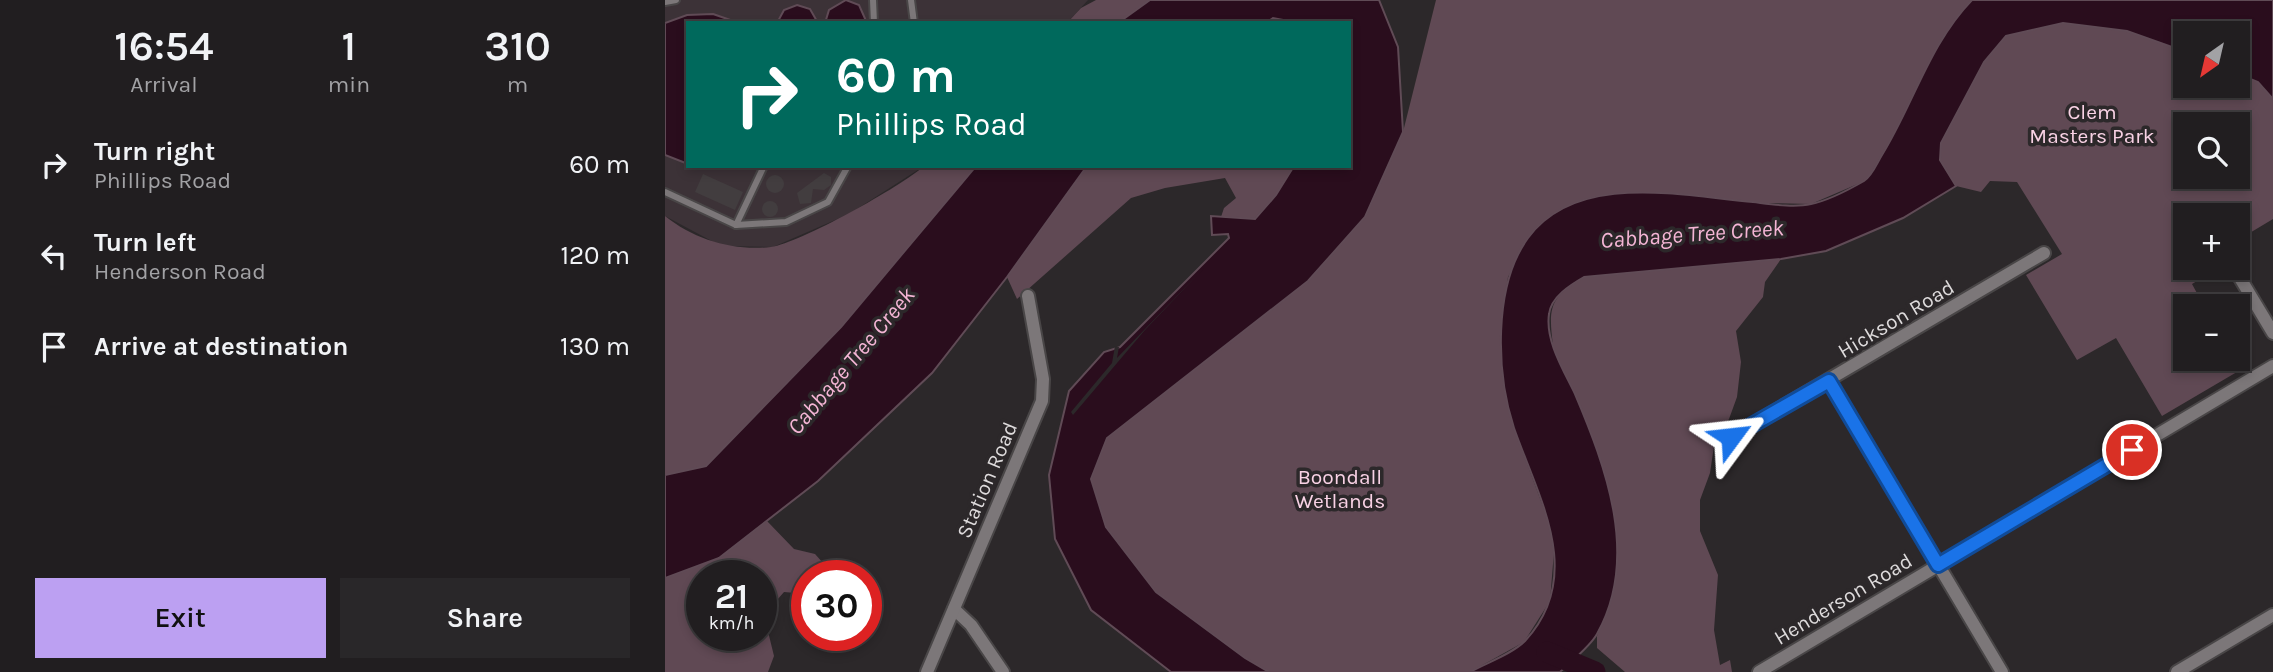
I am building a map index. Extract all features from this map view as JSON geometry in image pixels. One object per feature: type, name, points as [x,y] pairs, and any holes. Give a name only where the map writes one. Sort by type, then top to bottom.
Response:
[{"type":"street","name":"Hickson Road","points":[[1731,437],[2044,253]]},
{"type":"street","points":[[2241,280],[2273,333]]},
{"type":"street","name":"Station Road","points":[[927,672],[1042,401],[1043,379],[1028,296]]},
{"type":"street","name":"Henderson Road","points":[[1759,672],[2273,366]]},
{"type":"street","points":[[1829,381],[2002,672]]},
{"type":"street","points":[[954,609],[971,625],[1003,672]]},
{"type":"street","points":[[2177,672],[2273,615]]},
{"type":"lane","points":[[665,2],[676,0]]},
{"type":"lane","points":[[873,0],[874,21]]},
{"type":"lane","points":[[911,0],[914,21]]},
{"type":"lane","points":[[736,226],[763,168]]},
{"type":"lane","points":[[665,192],[736,226],[786,222],[828,202],[847,168]]},
{"type":"shaded area","points":[[665,0],[1088,0],[1069,21],[686,21],[686,168],[921,168],[849,214],[773,247],[721,246],[665,216]]},
{"type":"green space","points":[[1096,0],[1150,0],[1121,21],[1069,21],[1081,8]]},
{"type":"green space","name":"Boondall Wetlands","points":[[1436,0],[1972,0],[1867,180],[1811,204],[1766,203],[1529,237],[1508,277],[1502,315],[1503,368],[1513,426],[1555,539],[1550,601],[1524,642],[1470,672],[1269,672],[1245,658],[1156,592],[1106,527],[1091,479],[1107,438],[1308,281],[1365,217],[1403,132]]},
{"type":"green space","name":"Clem Masters Park","points":[[2063,23],[2127,31],[2173,47],[2173,98],[2251,98],[2251,79],[2258,82],[2273,99],[2273,219],[2250,233],[2250,203],[2173,203],[2173,280],[2199,280],[2192,284],[2197,294],[2173,294],[2173,371],[2239,371],[2162,416],[2116,338],[2077,360],[2026,275],[2062,254],[2017,182],[1990,181],[1981,192],[1956,186],[1940,160],[1941,143],[1984,62],[2006,36]]},
{"type":"green space","points":[[921,168],[974,168],[841,327],[706,466],[665,475],[665,216],[689,232],[715,242],[743,247],[771,247],[804,235],[850,212]]},
{"type":"green space","points":[[1086,168],[1293,168],[1276,195],[1254,219],[1221,217],[1224,208],[1236,198],[1225,178],[1165,188],[1131,198],[1017,299],[1007,277]]},
{"type":"green space","points":[[1781,259],[1765,282],[1763,297],[1736,331],[1741,362],[1737,397],[1729,419],[1714,446],[1710,473],[1700,500],[1700,531],[1718,575],[1714,630],[1720,665],[1730,660],[1732,672],[1625,672],[1597,648],[1597,636],[1615,585],[1553,345],[1551,321],[1554,304],[1564,291],[1584,277]]},
{"type":"green space","points":[[767,521],[794,549],[815,554],[820,560],[791,560],[791,593],[784,592],[777,600],[777,560],[714,560]]},
{"type":"green space","points":[[686,570],[686,651],[773,651],[774,656],[768,672],[665,672],[665,578]]},
{"type":"water","points":[[846,0],[859,5],[866,21],[826,21],[829,10]]},
{"type":"water","points":[[1150,0],[1379,0],[1398,47],[1403,132],[1365,217],[1308,281],[1107,438],[1091,479],[1106,527],[1156,592],[1245,658],[1269,672],[1171,672],[1091,610],[1055,539],[1049,475],[1069,391],[1104,352],[1120,347],[1229,238],[1228,234],[1212,235],[1211,216],[1255,219],[1276,195],[1293,168],[1351,168],[1351,21],[1289,21],[1273,18],[1269,21],[1121,21]]},
{"type":"water","name":"Cabbage Tree Creek","points":[[1972,0],[2273,0],[2273,99],[2258,82],[2251,79],[2251,21],[2173,21],[2173,47],[2127,31],[2063,23],[2006,36],[1984,62],[1941,143],[1940,160],[1956,186],[1903,218],[1826,251],[1781,259],[1584,277],[1567,288],[1553,302],[1549,314],[1550,335],[1556,356],[1575,394],[1598,452],[1614,513],[1616,575],[1610,605],[1594,639],[1560,672],[1470,672],[1525,641],[1543,616],[1552,590],[1555,563],[1551,536],[1544,508],[1514,428],[1501,356],[1503,305],[1517,258],[1528,238],[1549,217],[1574,203],[1602,196],[1664,193],[1797,206],[1824,200],[1852,188],[1872,173],[1933,55],[1957,17]]},
{"type":"water","points":[[797,5],[810,9],[817,21],[778,21],[784,10]]},
{"type":"water","points":[[713,14],[733,21],[686,21],[686,163],[665,155],[665,23],[687,15]]},
{"type":"water","name":"Cabbage Tree Creek","points":[[974,168],[1086,168],[1007,277],[932,373],[818,481],[719,558],[686,560],[686,570],[665,578],[665,475],[706,466],[841,327]]},
{"type":"pier","points":[[1204,268],[1145,330],[1073,415],[1071,412],[1112,363],[1115,346],[1119,347],[1117,358]]},
{"type":"building","points":[[824,173],[831,177],[831,185],[824,190],[813,189],[811,203],[800,204],[797,193]]},
{"type":"building","points":[[703,174],[743,192],[735,210],[695,192]]},
{"type":"building","points":[[775,175],[781,178],[784,184],[781,190],[775,193],[769,190],[766,184],[769,178]]},
{"type":"building","points":[[767,201],[773,201],[778,209],[776,215],[767,217],[762,212],[762,206]]},
{"type":"waterway","points":[[1547,652],[1595,672]]},
{"type":"route","points":[[1731,437],[1829,381],[1938,565],[2132,450]]}]
